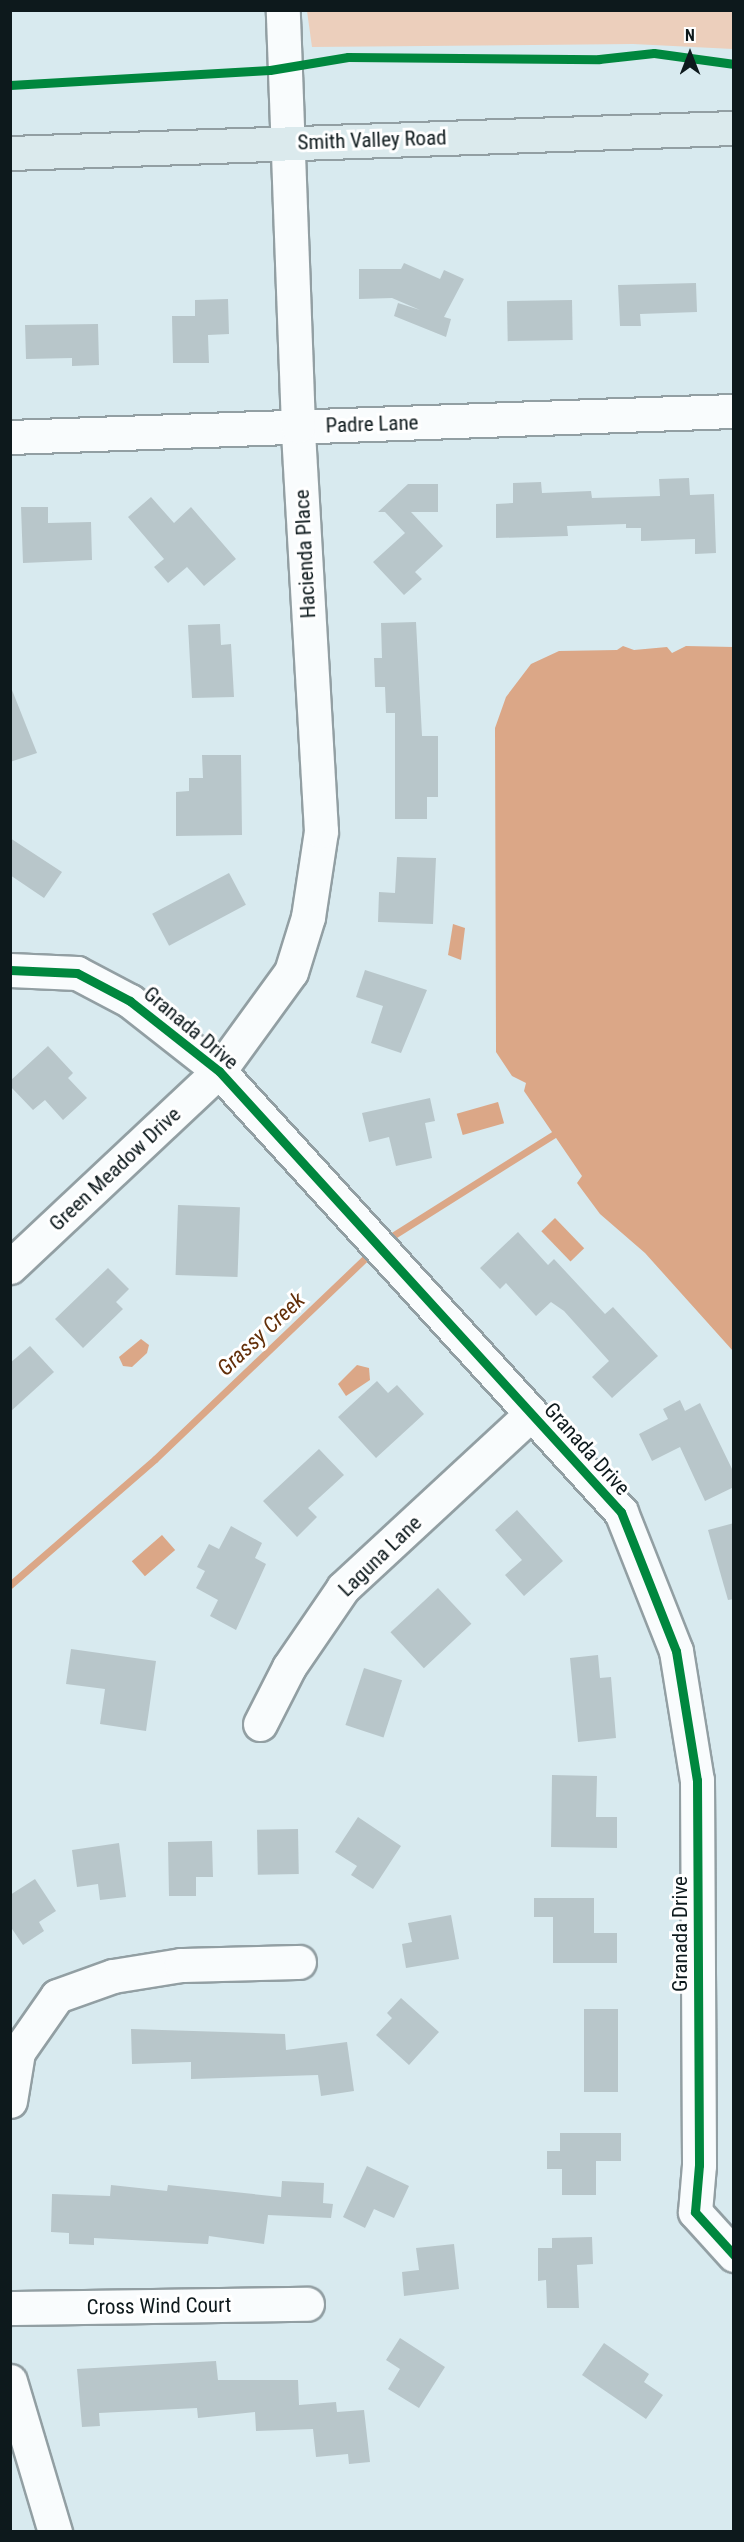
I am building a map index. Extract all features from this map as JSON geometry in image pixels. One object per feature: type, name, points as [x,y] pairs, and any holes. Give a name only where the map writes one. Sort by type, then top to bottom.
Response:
[{"type":"main road","name":"Smith Valley Road","points":[[10,153],[734,128]]},
{"type":"street","name":"Hacienda Place","points":[[219,1071],[291,972],[308,917],[321,831],[298,426],[283,10]]},
{"type":"street","name":"Padre Lane","points":[[10,437],[734,411]]},
{"type":"street","name":"Granada Drive","points":[[10,970],[77,973],[130,1001],[219,1071],[389,1262],[621,1512],[676,1651],[697,1780],[699,2165],[695,2212],[734,2255]]},
{"type":"street","name":"Green Meadow Drive","points":[[10,1267],[219,1071]]},
{"type":"street","name":"Laguna Lane","points":[[260,1724],[289,1666],[343,1588],[531,1414]]},
{"type":"street","points":[[10,2101],[18,2052],[57,1996],[112,1976],[182,1965],[298,1962]]},
{"type":"street","name":"Cross Wind Court","points":[[10,2308],[307,2304]]},
{"type":"street","points":[[10,2381],[55,2532]]},
{"type":"shaded area","points":[[307,11],[733,11],[733,49],[633,44],[312,47]]},
{"type":"shaded area","points":[[623,646],[634,650],[667,647],[672,653],[686,646],[733,647],[733,1351],[645,1253],[600,1214],[577,1183],[582,1176],[524,1091],[526,1083],[512,1076],[496,1052],[495,728],[506,697],[531,664],[559,651],[617,650]]},
{"type":"shaded area","points":[[453,924],[465,928],[461,960],[448,955]]},
{"type":"shaded area","points":[[498,1102],[504,1123],[463,1135],[457,1114]]},
{"type":"shaded area","points":[[555,1218],[584,1248],[571,1261],[541,1231]]},
{"type":"shaded area","points":[[141,1339],[149,1345],[147,1353],[132,1367],[123,1366],[119,1357]]},
{"type":"shaded area","points":[[357,1365],[369,1368],[370,1380],[346,1396],[338,1384]]},
{"type":"shaded area","points":[[162,1535],[175,1550],[145,1576],[132,1561]]},
{"type":"building","points":[[404,263],[440,279],[444,270],[464,279],[444,317],[451,319],[446,337],[394,316],[398,303],[420,310],[392,298],[359,299],[359,269],[401,269]]},
{"type":"building","points":[[696,283],[697,312],[640,314],[641,326],[620,326],[618,285]]},
{"type":"building","points":[[228,299],[229,334],[208,335],[209,363],[173,363],[172,316],[195,316],[195,300]]},
{"type":"building","points":[[572,300],[573,340],[508,341],[507,301]]},
{"type":"building","points":[[98,324],[99,365],[72,366],[72,358],[26,359],[25,325]]},
{"type":"building","points":[[689,478],[690,495],[714,494],[716,553],[695,554],[695,539],[641,541],[641,528],[626,528],[626,524],[567,526],[568,536],[496,538],[496,504],[513,503],[513,483],[541,482],[542,493],[591,491],[592,498],[660,496],[659,479]]},
{"type":"building","points":[[408,484],[438,484],[438,512],[411,512],[443,546],[415,572],[422,579],[404,595],[373,562],[405,533],[385,512],[378,512]]},
{"type":"building","points":[[151,497],[174,523],[191,507],[236,559],[204,586],[187,567],[168,583],[154,567],[164,559],[128,517]]},
{"type":"building","points":[[21,507],[48,507],[48,523],[91,522],[92,560],[23,563]]},
{"type":"building","points":[[416,622],[422,736],[438,736],[438,797],[427,797],[427,819],[395,819],[395,713],[386,713],[385,687],[375,687],[374,658],[382,658],[381,623]]},
{"type":"building","points":[[220,624],[221,645],[231,644],[234,697],[192,698],[188,625]]},
{"type":"building","points":[[10,685],[37,753],[10,762]]},
{"type":"building","points":[[202,755],[241,755],[242,835],[176,836],[176,792],[189,791],[189,778],[203,778]]},
{"type":"building","points":[[10,838],[62,872],[44,898],[10,875]]},
{"type":"building","points":[[397,857],[436,858],[433,924],[378,922],[379,892],[395,893]]},
{"type":"building","points":[[229,873],[246,905],[169,946],[152,914]]},
{"type":"building","points":[[365,970],[427,990],[401,1053],[371,1043],[383,1006],[356,997]]},
{"type":"building","points":[[48,1046],[73,1073],[68,1078],[87,1098],[63,1120],[45,1100],[33,1110],[10,1086],[10,1081]]},
{"type":"building","points":[[430,1098],[435,1121],[425,1123],[432,1158],[396,1166],[389,1137],[369,1142],[362,1113]]},
{"type":"building","points":[[178,1205],[240,1207],[238,1277],[176,1275]]},
{"type":"building","points":[[518,1232],[548,1265],[554,1259],[605,1314],[613,1307],[658,1356],[612,1398],[592,1377],[609,1361],[564,1311],[551,1302],[536,1316],[506,1283],[500,1289],[480,1268]]},
{"type":"building","points":[[108,1268],[129,1289],[116,1302],[123,1309],[83,1348],[55,1319]]},
{"type":"building","points":[[30,1346],[54,1372],[10,1412],[10,1363]]},
{"type":"building","points":[[377,1381],[388,1393],[397,1385],[424,1414],[376,1458],[338,1417]]},
{"type":"building","points":[[680,1400],[685,1411],[700,1403],[734,1473],[734,1487],[705,1501],[680,1447],[652,1461],[639,1434],[668,1419],[663,1409]]},
{"type":"building","points":[[319,1449],[344,1475],[308,1508],[317,1517],[297,1537],[263,1501]]},
{"type":"building","points":[[517,1510],[563,1561],[524,1596],[505,1575],[522,1560],[495,1530]]},
{"type":"building","points":[[734,1523],[734,1599],[728,1600],[708,1530]]},
{"type":"building","points":[[231,1526],[262,1543],[255,1558],[266,1564],[236,1630],[210,1616],[218,1600],[196,1588],[205,1571],[197,1567],[209,1544],[219,1549]]},
{"type":"building","points":[[438,1588],[471,1624],[424,1668],[390,1632]]},
{"type":"building","points":[[71,1649],[156,1661],[146,1731],[100,1724],[105,1689],[66,1684]]},
{"type":"building","points":[[598,1655],[600,1678],[611,1677],[616,1738],[578,1742],[570,1658]]},
{"type":"building","points":[[364,1668],[402,1680],[384,1737],[345,1725]]},
{"type":"building","points":[[552,1775],[597,1776],[596,1817],[617,1817],[617,1848],[551,1847]]},
{"type":"building","points":[[358,1817],[401,1846],[373,1889],[351,1875],[357,1866],[335,1852]]},
{"type":"building","points":[[298,1829],[299,1874],[258,1875],[257,1830]]},
{"type":"building","points":[[212,1841],[213,1877],[196,1877],[196,1896],[169,1896],[168,1842]]},
{"type":"building","points":[[119,1843],[126,1897],[100,1900],[98,1884],[77,1887],[72,1850]]},
{"type":"building","points":[[35,1879],[56,1911],[39,1922],[44,1931],[23,1945],[10,1926],[10,1895]]},
{"type":"building","points":[[534,1898],[594,1898],[594,1933],[617,1933],[617,1963],[553,1963],[553,1917],[534,1917]]},
{"type":"building","points":[[451,1915],[459,1959],[406,1968],[402,1944],[412,1942],[408,1923]]},
{"type":"building","points":[[401,1998],[439,2032],[409,2065],[376,2035],[392,2018],[387,2013]]},
{"type":"building","points":[[584,2009],[618,2009],[618,2092],[584,2092]]},
{"type":"building","points":[[131,2029],[285,2034],[286,2050],[347,2042],[354,2091],[321,2096],[318,2075],[191,2079],[191,2062],[132,2064]]},
{"type":"building","points":[[560,2133],[621,2133],[621,2161],[596,2161],[596,2195],[562,2195],[562,2169],[547,2169],[547,2151],[560,2151]]},
{"type":"building","points":[[367,2166],[409,2186],[394,2218],[374,2209],[365,2228],[343,2217]]},
{"type":"building","points":[[282,2181],[324,2183],[323,2203],[333,2204],[331,2218],[268,2215],[264,2244],[209,2236],[208,2244],[94,2238],[94,2245],[69,2244],[69,2233],[51,2232],[52,2194],[110,2196],[111,2185],[167,2191],[168,2185],[281,2197]]},
{"type":"building","points":[[592,2237],[593,2264],[577,2265],[579,2308],[547,2308],[546,2280],[538,2281],[538,2248],[552,2248],[552,2238]]},
{"type":"building","points":[[454,2244],[459,2289],[404,2296],[402,2272],[419,2270],[416,2248]]},
{"type":"building","points":[[400,2338],[445,2367],[419,2408],[388,2389],[400,2369],[386,2360]]},
{"type":"building","points":[[604,2343],[649,2374],[644,2382],[663,2395],[646,2419],[582,2375]]},
{"type":"building","points":[[216,2361],[218,2380],[298,2380],[299,2405],[336,2402],[337,2412],[364,2410],[370,2462],[349,2464],[348,2454],[316,2457],[313,2429],[256,2431],[255,2412],[198,2418],[197,2408],[99,2413],[100,2426],[82,2427],[77,2369]]},
{"type":"waterway","name":"Grassy Creek","points":[[386,1240],[554,1134]]},
{"type":"waterway","name":"Grassy Creek","points":[[10,1585],[155,1459],[373,1251]]},
{"type":"cycle path","points":[[10,85],[270,70],[348,57],[599,59],[654,53],[734,64]]},
{"type":"cycle path","points":[[10,970],[77,973],[130,1001],[219,1071],[621,1512],[676,1651],[697,1780],[699,2165],[695,2212],[734,2255]]}]
